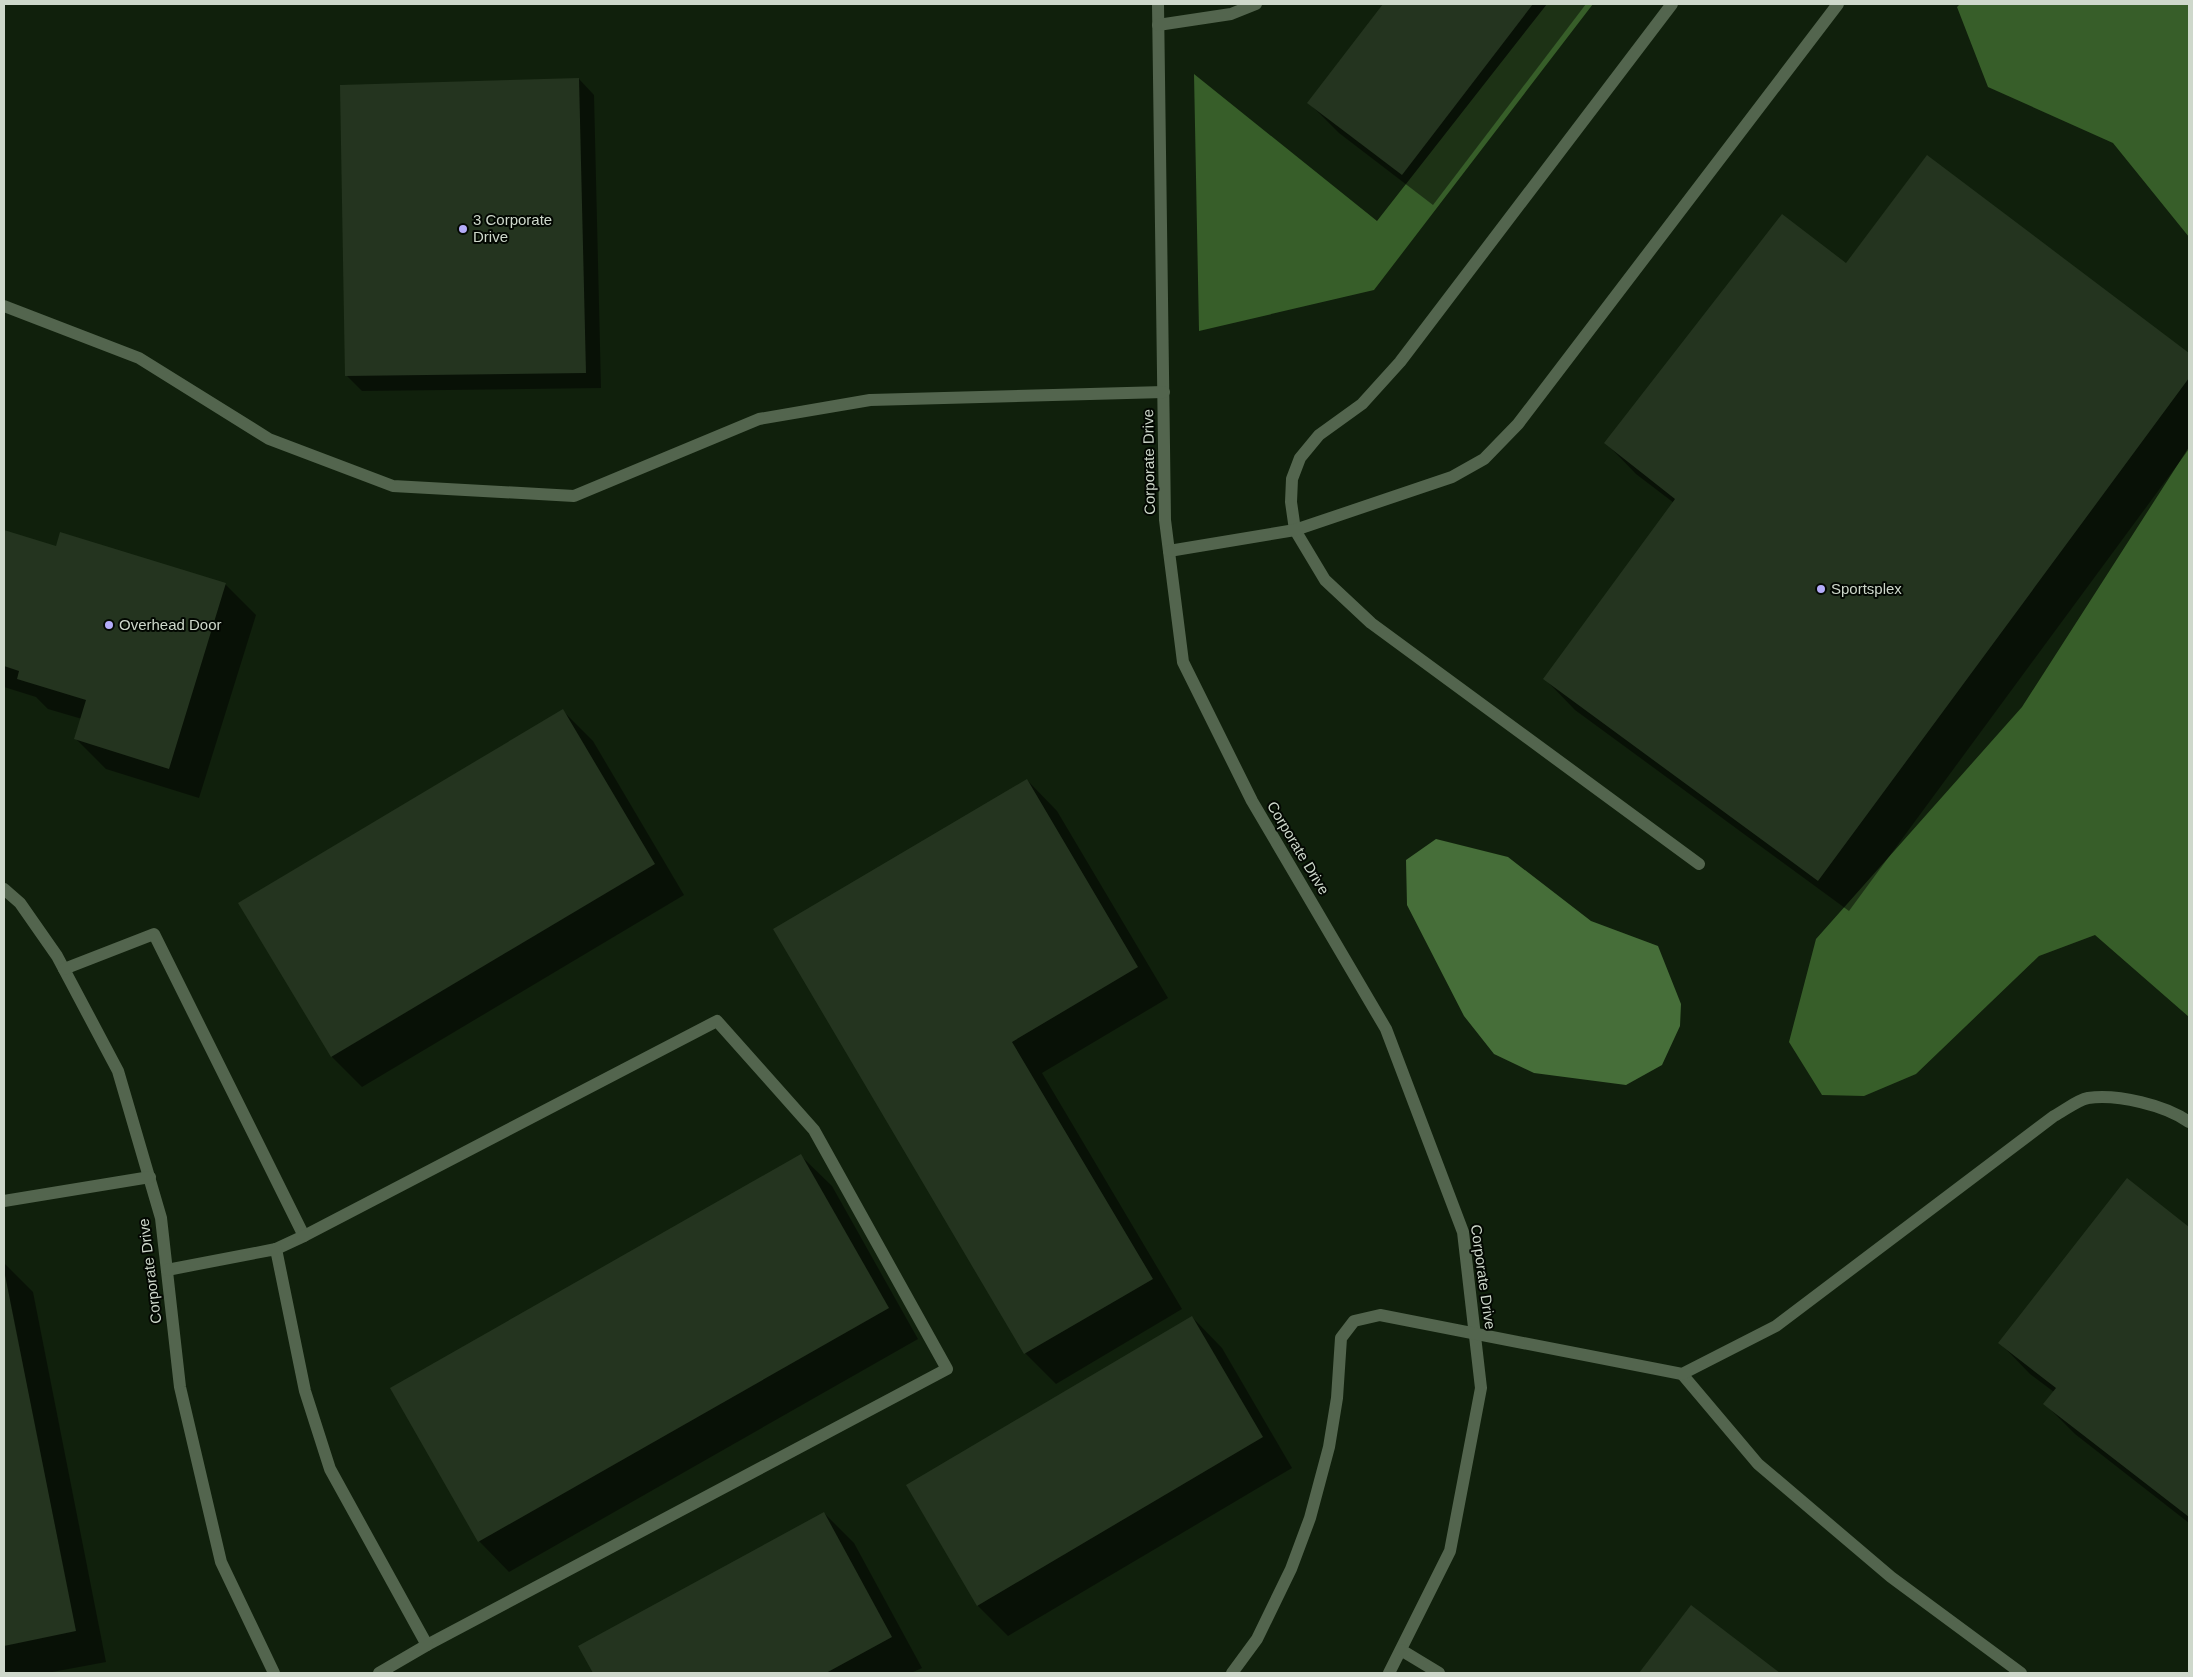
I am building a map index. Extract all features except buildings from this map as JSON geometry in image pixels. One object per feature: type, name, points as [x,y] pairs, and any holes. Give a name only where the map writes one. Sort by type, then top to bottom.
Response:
[{"type":"street","name":"Corporate Drive","points":[[1158,4],[1165,520],[1183,662],[1252,802],[1386,1029],[1463,1232],[1481,1388],[1450,1551],[1389,1673]]},
{"type":"street","points":[[1158,26],[1230,14],[1256,4]]},
{"type":"street","points":[[1672,4],[1400,362],[1362,404],[1319,435],[1300,458],[1292,479],[1291,502],[1295,530],[1325,580],[1371,623],[1699,864]]},
{"type":"street","points":[[1170,551],[1295,530],[1452,476],[1484,459],[1518,424],[1838,4]]},
{"type":"street","points":[[4,306],[138,358],[269,438],[393,486],[574,496],[759,419],[870,400],[1164,392]]},
{"type":"street","name":"Corporate Drive","points":[[4,888],[20,903],[64,969],[118,1071],[161,1218],[180,1387],[221,1562],[274,1673]]},
{"type":"street","points":[[64,969],[154,934],[304,1236]]},
{"type":"street","points":[[167,1270],[276,1249],[717,1021],[814,1130],[947,1369],[378,1673]]},
{"type":"street","points":[[1232,1673],[1257,1639],[1291,1569],[1310,1518],[1329,1447],[1337,1398],[1341,1338],[1354,1321],[1363,1317],[1380,1315],[1682,1374],[1776,1326],[2054,1116],[2087,1098],[2126,1098],[2179,1115],[2189,1122]]},
{"type":"street","points":[[4,1201],[150,1178]]},
{"type":"street","points":[[276,1249],[305,1391],[330,1469],[427,1646]]},
{"type":"street","points":[[1682,1374],[1758,1464],[1891,1577],[2022,1673]]},
{"type":"street","points":[[1400,1650],[1439,1673]]},
{"type":"shaded area","points":[[1547,4],[1593,4],[1374,290],[1199,331],[1194,74],[1377,221]]},
{"type":"shaded area","points":[[1960,4],[2189,4],[2189,237],[2113,143],[1988,87],[1957,7]]},
{"type":"shaded area","points":[[2189,447],[2189,1017],[2095,935],[2039,956],[1916,1074],[1864,1096],[1822,1095],[1789,1042],[1816,939],[2022,707]]},
{"type":"shaded area","points":[[1436,839],[1508,857],[1591,921],[1658,946],[1681,1004],[1680,1026],[1662,1065],[1626,1085],[1534,1073],[1494,1054],[1464,1016],[1407,905],[1406,860]]},
{"type":"place","name":"3 Corporate Drive","points":[[463,229]]},
{"type":"place","name":"Sportsplex","points":[[1821,589]]},
{"type":"place","name":"Overhead Door","points":[[109,625]]}]
